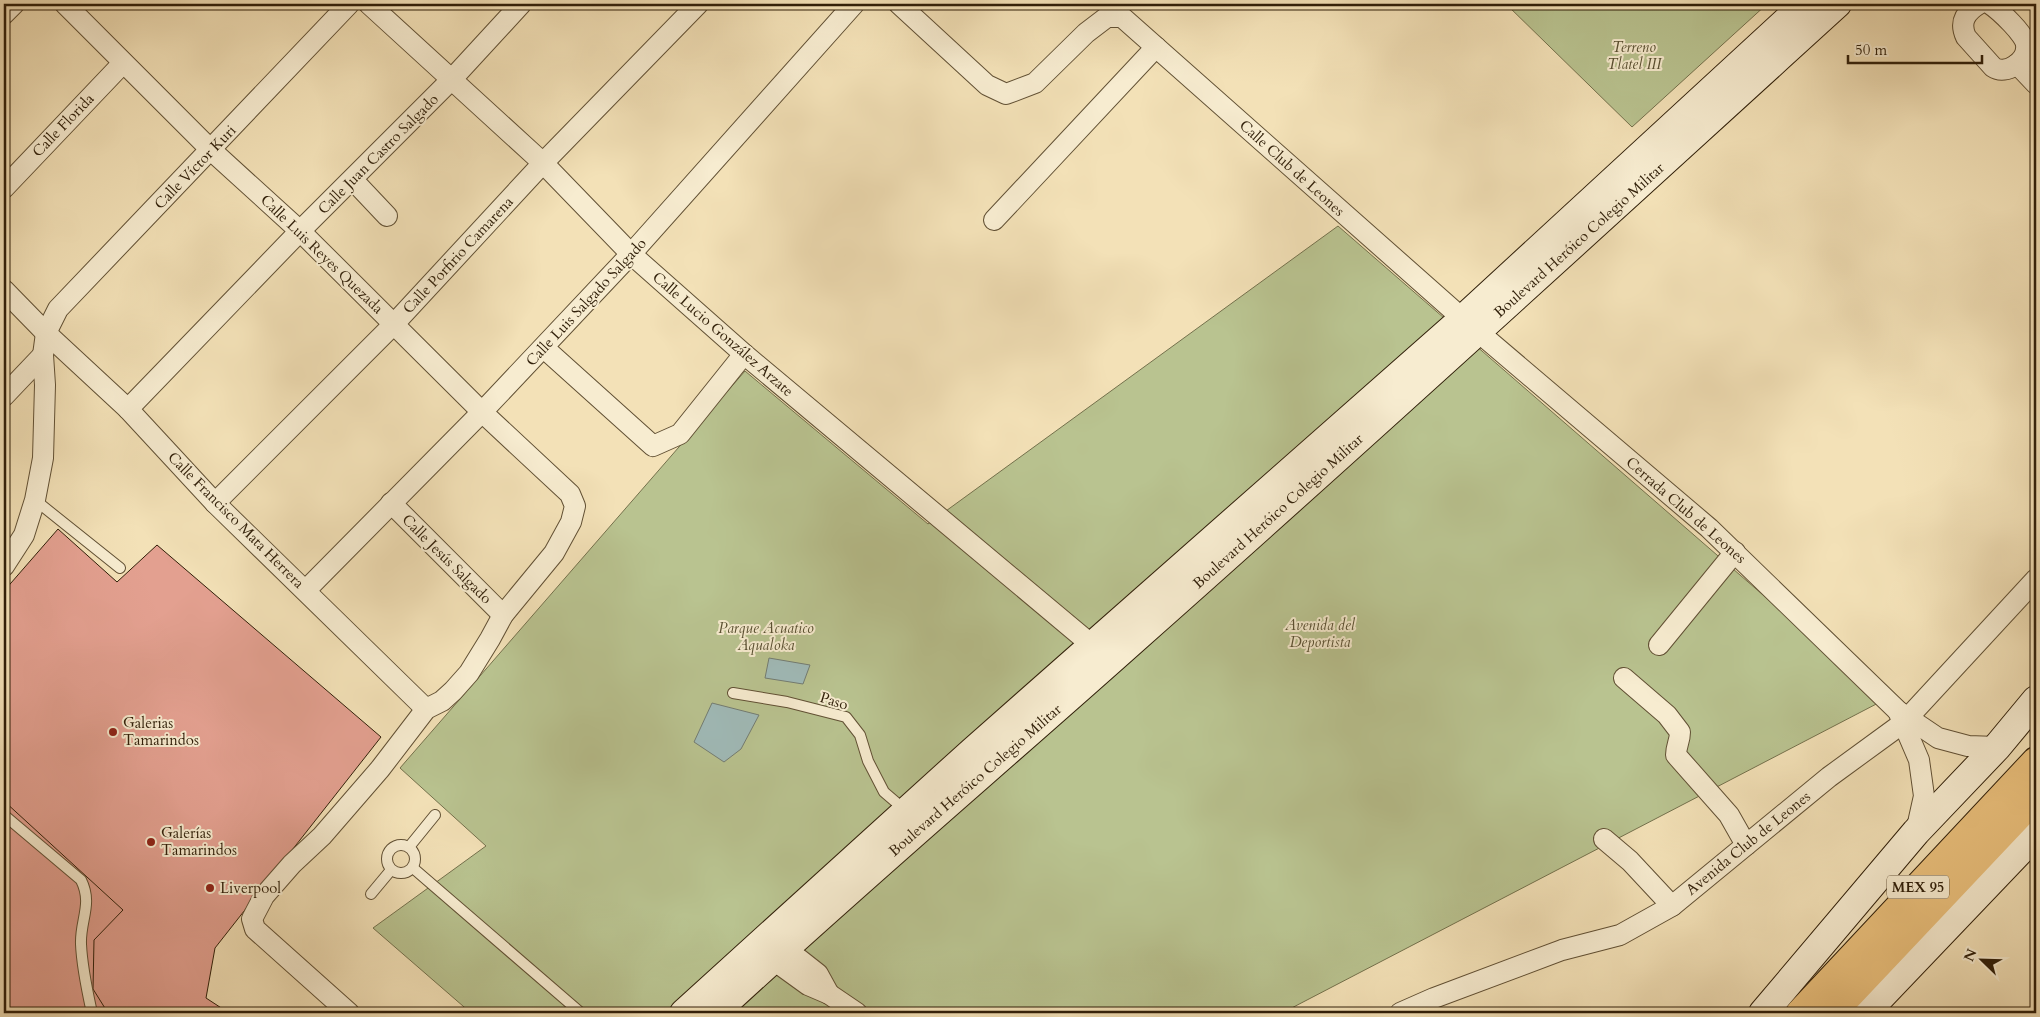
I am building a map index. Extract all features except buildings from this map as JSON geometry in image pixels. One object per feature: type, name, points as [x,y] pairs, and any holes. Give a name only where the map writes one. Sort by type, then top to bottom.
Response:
[{"type":"main road","name":"Boulevard Heróico Colegio Militar","points":[[714,1013],[1140,635],[1471,325],[1805,4]]},
{"type":"main road","name":"Boulevard Heróico Colegio Militar","points":[[684,1013],[906,811],[1092,646],[1471,325],[1837,4]]},
{"type":"main road","points":[[1762,1013],[1916,832],[1997,747],[2036,700]]},
{"type":"main road","name":"MEX 95","points":[[1800,1013],[2036,761]]},
{"type":"main road","name":"MEX 95","points":[[1832,1013],[2036,797]]},
{"type":"main road","points":[[1865,1013],[2036,834]]},
{"type":"street","points":[[4,14],[14,4]]},
{"type":"street","name":"Calle Luis Reyes Quezada","points":[[65,4],[211,150],[300,231],[482,412],[570,494],[575,506],[570,522],[554,553],[503,615]]},
{"type":"street","name":"Calle Víctor Kuri","points":[[4,566],[24,535],[35,500],[43,458],[45,385],[43,355],[46,333],[58,309],[350,4]]},
{"type":"street","name":"Calle Lucio González Arzate","points":[[369,4],[543,163],[631,254],[744,354],[1092,646]]},
{"type":"street","name":"Calle Juan Castro Salgado","points":[[128,410],[300,231],[452,79],[521,4]]},
{"type":"street","name":"Calle Porfirio Camarena","points":[[215,503],[394,324],[543,163],[698,4]]},
{"type":"street","name":"Calle Luis Salgado Salgado","points":[[306,590],[544,348],[631,254],[854,4]]},
{"type":"street","name":"Calle Club de Leones","points":[[900,4],[987,85],[1006,94],[1035,82],[1086,33],[1107,17],[1122,17],[1471,325]]},
{"type":"street","points":[[1971,6],[1962,20],[1963,31],[1998,71],[2006,71],[2017,64],[2025,53],[2027,44],[2022,36],[1990,4]]},
{"type":"street","points":[[994,220],[1156,47]]},
{"type":"street","name":"Calle Florida","points":[[4,188],[123,63]]},
{"type":"street","points":[[2017,64],[2036,84]]},
{"type":"street","points":[[353,180],[387,216]]},
{"type":"street","name":"Calle Francisco Mata Herrera","points":[[4,290],[46,333],[128,410],[215,503],[426,709]]},
{"type":"street","name":"Cerrada Club de Leones","points":[[1471,325],[1709,528],[1903,717],[1938,738],[1968,746],[1997,747]]},
{"type":"street","points":[[544,348],[653,446],[680,434],[744,354]]},
{"type":"street","points":[[4,396],[43,355]]},
{"type":"street","name":"Calle Jesús Salgado","points":[[391,503],[503,615]]},
{"type":"street","points":[[1659,644],[1735,552]]},
{"type":"street","name":"Avenida Club de Leones","points":[[1400,1013],[1434,998],[1562,950],[1620,935],[1672,906],[1903,717],[2036,579]]},
{"type":"street","points":[[349,1013],[255,929],[252,919],[264,896],[322,836],[380,769],[426,709],[442,701],[469,673],[503,615]]},
{"type":"street","points":[[1624,678],[1668,716],[1680,732],[1680,740],[1676,746],[1676,755],[1729,815],[1746,845]]},
{"type":"street","name":"Cerrada Club de Leones","points":[[1903,717],[1919,760],[1924,796],[1916,832]]},
{"type":"street","points":[[1604,839],[1630,861],[1672,906]]},
{"type":"street","points":[[779,954],[808,985],[829,994],[857,1013]]},
{"type":"lane","points":[[35,500],[120,568]]},
{"type":"lane","name":"Paso","points":[[733,693],[787,702],[846,717],[860,735],[868,761],[884,792],[906,811]]},
{"type":"lane","points":[[4,815],[81,880],[86,889],[88,900],[81,942],[84,973],[92,1013]]},
{"type":"lane","points":[[409,847],[435,816]]},
{"type":"lane","points":[[397,845],[409,847],[416,857],[413,868],[402,874],[391,870],[386,859],[388,852],[397,845]]},
{"type":"lane","points":[[413,868],[582,1013]]},
{"type":"lane","points":[[371,894],[391,870]]},
{"type":"green space","name":"Terreno Tlatel III","points":[[1506,4],[1767,4],[1632,127]]},
{"type":"green space","name":"Avenida del Deportista","points":[[1338,226],[1884,700],[1282,1013],[471,1013],[373,928],[486,846],[400,768],[745,371],[928,524]]},
{"type":"water","points":[[769,658],[810,665],[803,684],[765,678]]},
{"type":"water","points":[[712,703],[759,715],[741,749],[724,762],[694,742]]},
{"type":"place","name":"Galerias Tamarindos","points":[[113,732]]},
{"type":"place","name":"Galerías Tamarindos","points":[[151,842]]},
{"type":"place","name":"Liverpool","points":[[210,888]]},
{"type":"park label","name":"Parque Acuatico Aqualoka","points":[[766,636]]}]
